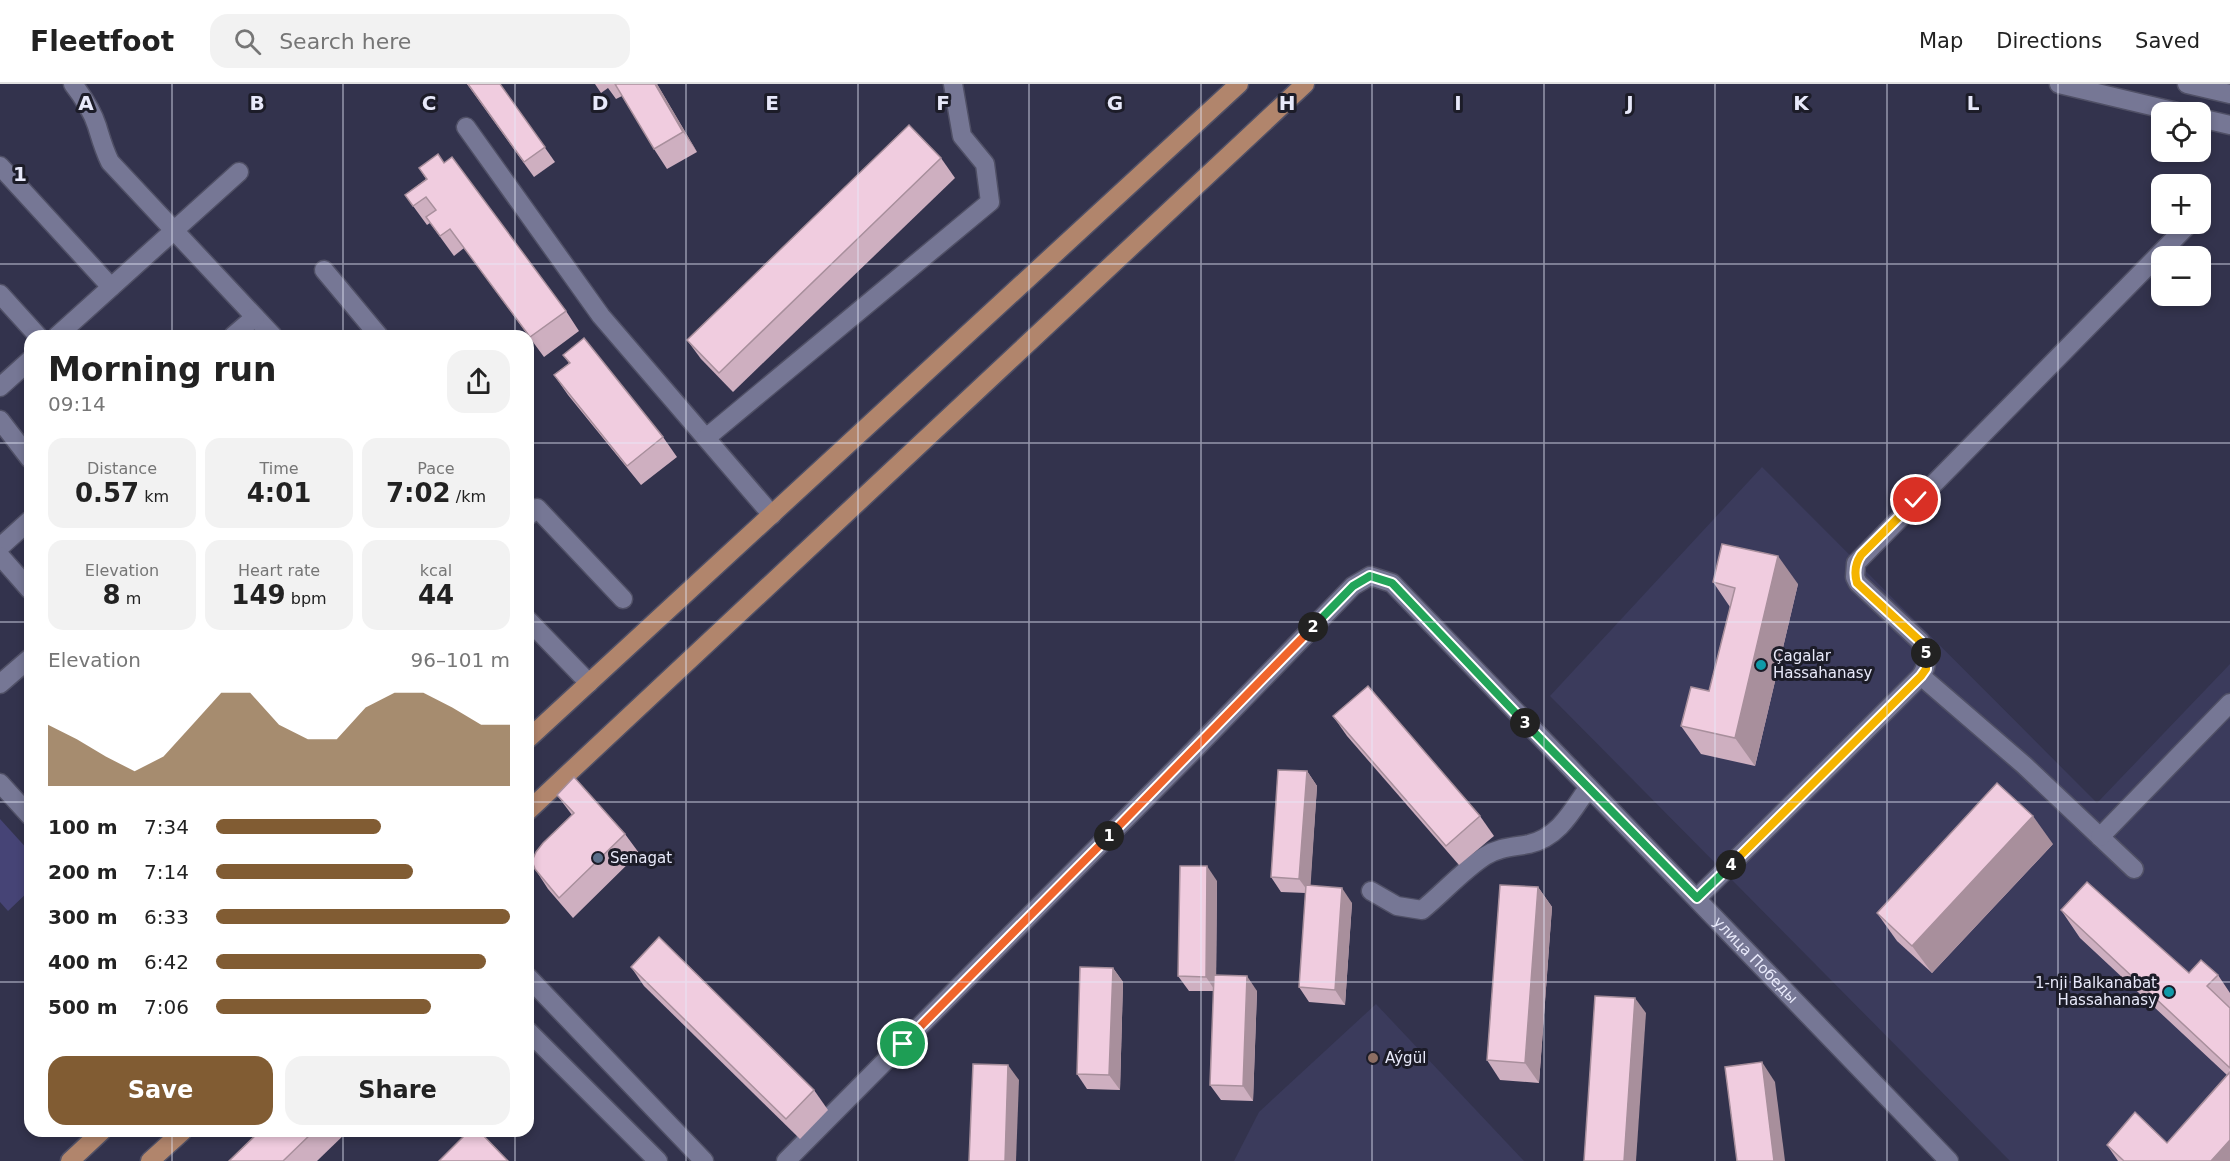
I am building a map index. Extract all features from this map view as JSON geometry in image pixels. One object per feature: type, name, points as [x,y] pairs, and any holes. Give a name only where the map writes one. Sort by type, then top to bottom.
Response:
[{"type":"main road","points":[[534,734],[1239,84]]},
{"type":"main road","points":[[534,805],[1305,84]]},
{"type":"main road","points":[[70,1161],[96,1137]]},
{"type":"main road","points":[[150,1161],[176,1137]]},
{"type":"street","points":[[73,84],[84,99],[97,125],[102,147],[110,162],[267,330]]},
{"type":"street","points":[[706,438],[990,202],[985,164],[962,136],[953,84]]},
{"type":"street","points":[[2059,84],[2151,106]]},
{"type":"street","points":[[2187,84],[2230,94]]},
{"type":"street","points":[[2211,121],[2230,125]]},
{"type":"street","points":[[466,127],[601,316],[772,515]]},
{"type":"street","points":[[0,166],[111,287]]},
{"type":"street","points":[[64,330],[239,172]]},
{"type":"street","points":[[1697,898],[1926,669],[1926,651],[1920,641],[1857,583],[1856,562],[2179,234]]},
{"type":"street","points":[[324,270],[374,330]]},
{"type":"street","points":[[0,294],[33,330]]},
{"type":"street","points":[[241,330],[255,317]]},
{"type":"street","points":[[0,387],[24,365]]},
{"type":"street","points":[[0,420],[24,451]]},
{"type":"street","points":[[534,511],[537,508],[623,599]]},
{"type":"street","points":[[0,547],[24,525]]},
{"type":"street","points":[[0,556],[24,583]]},
{"type":"street","name":"улица Победы","points":[[786,1161],[1185,759],[1353,586],[1370,576],[1392,583],[1949,1161]]},
{"type":"street","points":[[534,626],[589,683]]},
{"type":"street","points":[[0,684],[24,663]]},
{"type":"street","points":[[1921,676],[2024,765],[2134,869]]},
{"type":"street","points":[[2100,837],[2230,703]]},
{"type":"street","points":[[0,783],[24,809]]},
{"type":"street","points":[[1371,891],[1397,906],[1422,910],[1486,856],[1508,846],[1530,843],[1547,837],[1562,825],[1588,788]]},
{"type":"street","points":[[534,983],[704,1161]]},
{"type":"street","points":[[534,1037],[658,1161]]},
{"type":"shaded area","points":[[1762,467],[2097,803],[2230,664],[2230,1161],[2010,1161],[1550,696]]},
{"type":"shaded area","points":[[0,819],[24,845],[24,896],[8,911],[0,902]]},
{"type":"shaded area","name":"Aýgül","points":[[1376,1004],[1524,1161],[1234,1161],[1259,1112]]},
{"type":"building","points":[[468,84],[500,84],[545,147],[524,162]]},
{"type":"building","points":[[615,84],[655,84],[683,132],[654,149]]},
{"type":"building","points":[[909,125],[941,158],[719,373],[687,340]]},
{"type":"building","points":[[438,154],[444,163],[452,157],[566,311],[534,334],[534,330],[525,330],[450,229],[440,236],[426,217],[436,210],[426,197],[413,206],[405,195],[427,179],[419,168]]},
{"type":"building","points":[[584,338],[663,437],[627,466],[554,375],[570,363],[563,355]]},
{"type":"building","points":[[1722,544],[1778,556],[1735,738],[1681,726],[1691,687],[1709,691],[1735,588],[1713,582]]},
{"type":"building","points":[[1368,686],[1480,816],[1446,846],[1333,716]]},
{"type":"building","points":[[1278,770],[1307,771],[1299,879],[1271,877]]},
{"type":"building","points":[[574,777],[625,834],[559,898],[534,866],[536,852],[574,813],[557,795]]},
{"type":"building","points":[[1997,783],[2033,816],[1912,946],[1877,913]]},
{"type":"building","points":[[1180,866],[1207,866],[1206,977],[1178,976]]},
{"type":"building","name":"1-nji Balkanabat Hassahanasy","points":[[2087,882],[2189,973],[2201,960],[2218,975],[2207,986],[2230,1008],[2230,1068],[2061,910]]},
{"type":"building","points":[[1306,885],[1342,888],[1335,990],[1299,987]]},
{"type":"building","points":[[1500,885],[1538,887],[1525,1063],[1487,1060]]},
{"type":"building","points":[[659,937],[814,1090],[786,1119],[631,967]]},
{"type":"building","points":[[1080,967],[1113,968],[1109,1075],[1077,1074]]},
{"type":"building","points":[[1214,975],[1247,976],[1243,1086],[1210,1085]]},
{"type":"building","points":[[1595,996],[1635,998],[1624,1161],[1584,1161]]},
{"type":"building","points":[[1762,1062],[1774,1161],[1737,1161],[1725,1067]]},
{"type":"building","points":[[973,1064],[1008,1065],[1005,1161],[969,1161]]},
{"type":"building","points":[[2230,1072],[2230,1140],[2211,1161],[2124,1161],[2107,1145],[2135,1112],[2167,1143]]},
{"type":"building","points":[[254,1137],[308,1137],[283,1161],[229,1161]]},
{"type":"building","points":[[463,1137],[485,1137],[508,1161],[439,1161]]},
{"type":"place","name":"Çagalar Hassahanasy","points":[[1761,665]]},
{"type":"place","name":"Senagat","points":[[598,858]]},
{"type":"place","name":"1-nji Balkanabat Hassahanasy","points":[[2169,992]]},
{"type":"place","name":"Aýgül","points":[[1373,1058]]},
{"type":"route","points":[[903,1044],[1353,586],[1370,576],[1392,583],[1697,898],[1926,669],[1926,651],[1920,641],[1857,583],[1855,577],[1856,562],[1861,555],[1916,500]]}]
